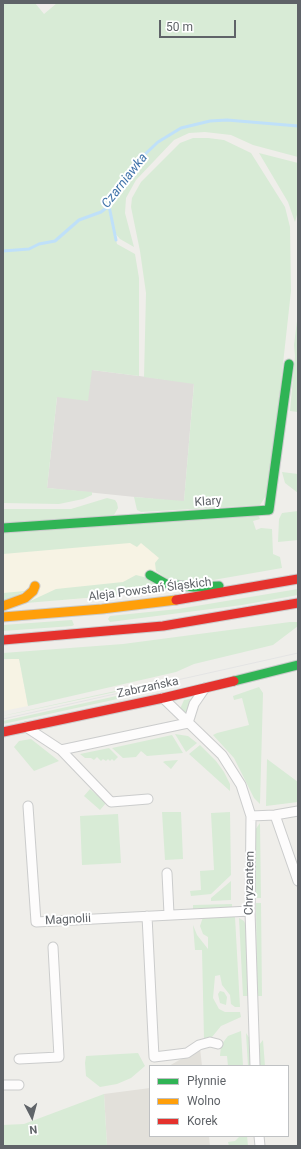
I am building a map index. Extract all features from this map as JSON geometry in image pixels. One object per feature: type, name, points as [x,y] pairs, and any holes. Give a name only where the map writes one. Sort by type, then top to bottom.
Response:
[{"type":"main road","name":"Klary","points":[[3,528],[269,510],[289,364]]},
{"type":"main road","points":[[150,575],[166,584],[194,587],[275,584]]},
{"type":"main road","name":"Aleja Powstań Śląskich","points":[[3,616],[109,608],[186,599],[298,579]]},
{"type":"main road","points":[[3,606],[25,598],[33,591],[35,586]]},
{"type":"main road","points":[[3,640],[163,626],[298,603]]},
{"type":"main road","name":"Zabrzańska","points":[[3,732],[163,698],[298,665]]},
{"type":"street","points":[[61,750],[188,723],[194,704],[205,688]]},
{"type":"street","name":"Chryzantem","points":[[163,698],[222,755],[242,786],[251,816],[250,911],[255,1065]]},
{"type":"street","points":[[26,727],[61,750],[111,802],[148,799]]},
{"type":"street","name":"Magnolii","points":[[28,806],[36,922],[250,911]]},
{"type":"street","points":[[251,816],[275,815],[298,811]]},
{"type":"street","points":[[275,815],[298,881]]},
{"type":"street","points":[[167,873],[169,914]]},
{"type":"street","points":[[147,916],[154,1057],[187,1053],[199,1044],[210,1042],[218,1044]]},
{"type":"street","points":[[19,1059],[60,1058],[53,947]]},
{"type":"street","points":[[3,1085],[19,1084]]},
{"type":"shaded area","points":[[92,370],[194,383],[184,502],[47,488],[57,397]]},
{"type":"shaded area","points":[[137,523],[176,580],[144,592],[76,599],[3,603],[3,533]]},
{"type":"shaded area","points":[[19,658],[28,706],[3,711],[3,660]]},
{"type":"shaded area","points":[[200,1048],[202,1065],[171,1065]]},
{"type":"shaded area","points":[[149,1088],[149,1137],[209,1137],[210,1146],[107,1146],[104,1094]]},
{"type":"green space","points":[[3,3],[35,3],[44,14],[57,3],[298,3],[298,157],[253,145],[231,135],[205,132],[189,133],[174,140],[136,180],[126,198],[125,213],[134,247],[120,239],[114,232],[117,244],[135,254],[139,278],[139,376],[92,370],[88,401],[57,397],[47,488],[92,492],[92,495],[83,499],[59,504],[3,503]]},
{"type":"green space","points":[[193,138],[224,140],[251,153],[285,207],[290,227],[291,291],[269,491],[260,505],[141,512],[137,510],[134,497],[184,501],[194,384],[144,377],[146,293],[140,251],[131,207],[132,198],[141,182],[180,143]]},
{"type":"green space","points":[[259,153],[298,163],[298,211],[295,222],[288,202]]},
{"type":"green space","points":[[298,313],[298,412],[290,411],[295,356],[294,345]]},
{"type":"green space","points":[[282,472],[298,474],[298,493],[285,483]]},
{"type":"green space","points":[[107,498],[115,500],[117,503],[118,508],[114,515],[3,524],[3,509],[71,509]]},
{"type":"green space","points":[[298,511],[298,540],[278,542],[279,519],[282,513]]},
{"type":"green space","points":[[258,515],[260,519],[253,521],[256,530],[261,528],[272,529],[273,554],[280,557],[282,568],[196,583],[169,580],[156,571],[155,563],[159,558],[141,543],[137,547],[130,543],[3,554],[3,533]]},
{"type":"green space","points":[[136,575],[172,588],[98,597],[26,603],[56,589],[123,582]]},
{"type":"green space","points":[[298,589],[298,595],[242,605],[110,622],[108,619],[110,616],[178,609]]},
{"type":"green space","points":[[25,591],[3,602],[3,593]]},
{"type":"green space","points":[[72,620],[74,625],[72,626],[3,631],[3,625]]},
{"type":"green space","points":[[298,622],[298,626],[273,645],[194,664],[176,672],[28,706],[19,659],[3,659],[3,653],[123,644]]},
{"type":"green space","points":[[259,687],[263,693],[260,804],[254,798],[234,758],[213,735],[249,725],[242,698],[234,700],[233,696]]},
{"type":"green space","points":[[120,691],[3,716],[11,714]]},
{"type":"green space","points":[[121,695],[122,698],[3,724],[3,721]]},
{"type":"green space","points":[[194,698],[186,714],[180,709],[184,700]]},
{"type":"green space","points":[[175,734],[188,736],[197,743],[186,752]]},
{"type":"green space","points":[[172,735],[183,753],[147,756],[141,751],[136,757],[123,758],[112,748]]},
{"type":"green space","points":[[31,739],[59,761],[34,771],[14,747],[19,741]]},
{"type":"green space","points":[[200,745],[216,761],[224,772],[230,784],[230,791],[189,754]]},
{"type":"green space","points":[[109,748],[118,757],[114,761],[112,759],[110,761],[108,759],[106,761],[103,759],[101,761],[97,757],[94,760],[91,758],[85,758],[80,754]]},
{"type":"green space","points":[[267,759],[298,782],[298,802],[266,806]]},
{"type":"green space","points":[[178,760],[171,769],[163,762],[165,761]]},
{"type":"green space","points":[[90,789],[106,803],[100,810],[84,796]]},
{"type":"green space","points":[[162,812],[181,812],[183,859],[165,860]]},
{"type":"green space","points":[[230,812],[231,875],[211,894],[191,896],[190,891],[201,890],[200,871],[214,870],[211,813]]},
{"type":"green space","points":[[118,814],[121,863],[82,865],[80,816]]},
{"type":"green space","points":[[260,823],[261,898],[256,898],[255,830]]},
{"type":"green space","points":[[231,881],[231,900],[211,901],[211,898]]},
{"type":"green space","points":[[256,903],[261,903],[262,996],[257,996]]},
{"type":"green space","points":[[232,904],[232,907],[193,909],[193,905]]},
{"type":"green space","points":[[203,917],[235,917],[240,1007],[235,1007],[231,1004],[230,995],[222,985],[220,975],[215,976],[213,998],[219,1009],[225,1012],[240,1012],[241,1017],[221,1026],[212,1037],[204,1039],[202,950],[195,950],[193,925],[197,935],[208,949],[208,937],[203,934],[200,926]]},
{"type":"green space","points":[[239,918],[244,921],[247,928],[248,996],[243,996]]},
{"type":"green space","points":[[220,991],[224,992],[227,997],[226,1005],[220,1003],[218,994]]},
{"type":"green space","points":[[241,1031],[243,1065],[228,1065],[227,1056],[220,1056],[221,1045],[228,1036]]},
{"type":"green space","points":[[246,1033],[250,1039],[251,1065],[248,1065]]},
{"type":"green space","points":[[263,1040],[265,1065],[260,1065],[259,1045]]},
{"type":"green space","points":[[138,1053],[145,1066],[131,1078],[117,1084],[100,1087],[86,1076],[86,1056]]},
{"type":"green space","points":[[104,1094],[107,1146],[3,1146],[3,1125],[24,1124]]},
{"type":"green space","points":[[239,1137],[247,1137],[248,1146],[229,1146],[228,1142],[235,1141]]},
{"type":"waterway","name":"Czarniawka","points":[[3,251],[29,249],[39,244],[55,241],[79,220],[101,212],[109,206],[111,196],[141,158],[158,142],[181,128],[210,121],[227,120],[298,126]]},
{"type":"waterway","points":[[109,206],[116,240]]},
{"type":"tram line","points":[[3,719],[298,653]]},
{"type":"traffic: fast","points":[[3,528],[269,510],[289,364]]},
{"type":"traffic: fast","points":[[150,575],[166,584],[194,587],[219,586]]},
{"type":"traffic: fast","points":[[234,681],[298,665]]},
{"type":"traffic: slow","points":[[3,606],[25,598],[33,591],[35,586]]},
{"type":"traffic: slow","points":[[3,617],[102,609],[176,600]]},
{"type":"traffic: jam","points":[[176,600],[298,579]]},
{"type":"traffic: jam","points":[[3,640],[163,626],[298,603]]},
{"type":"traffic: jam","points":[[3,732],[163,698],[234,681]]}]
